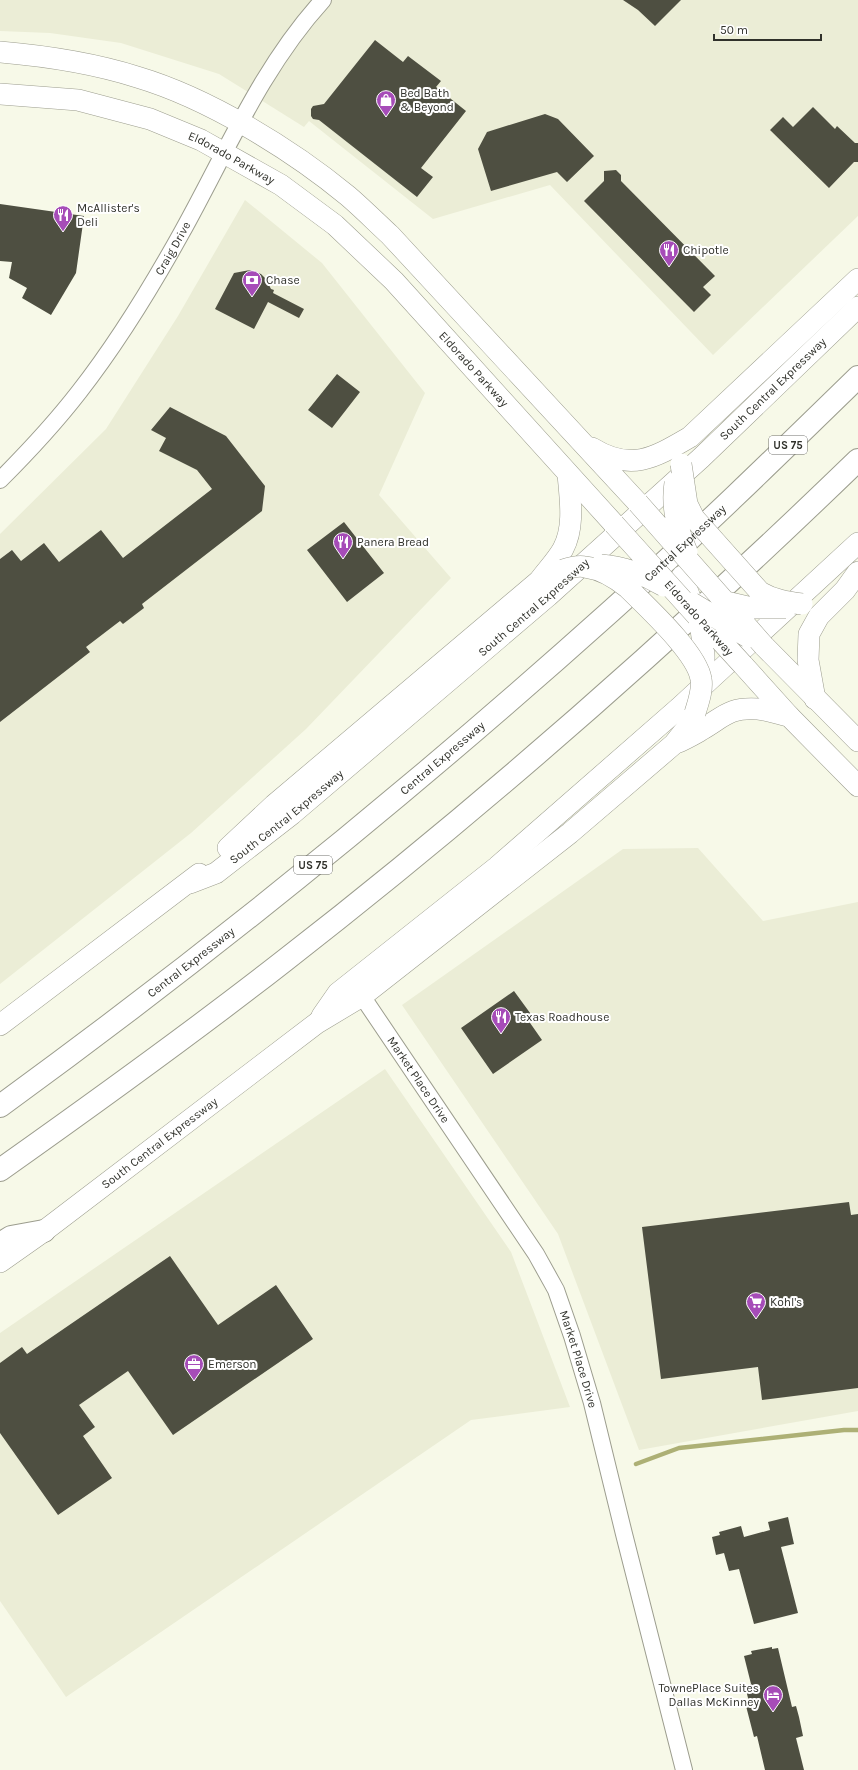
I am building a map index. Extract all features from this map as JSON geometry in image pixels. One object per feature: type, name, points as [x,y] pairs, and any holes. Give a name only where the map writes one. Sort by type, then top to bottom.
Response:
[{"type":"highway","name":"Central Expressway","points":[[0,1106],[75,1052],[231,930],[344,840],[457,746],[614,608],[729,501],[858,377]]},
{"type":"highway","points":[[0,1170],[116,1087],[244,992],[338,919],[438,837],[611,688],[757,555],[858,460]]},
{"type":"highway","points":[[0,1244],[11,1237],[44,1231]]},
{"type":"main road","points":[[0,52],[65,60],[138,77],[186,96],[239,123],[282,149],[320,174],[349,197],[390,235],[430,277],[638,503],[668,538],[698,596],[764,646],[858,741]]},
{"type":"main road","name":"Eldorado Parkway","points":[[0,94],[63,98],[113,109],[165,125],[201,140],[282,185],[341,230],[394,281],[614,524],[656,558],[698,596],[721,641],[789,716],[858,786]]},
{"type":"main road","name":"South Central Expressway","points":[[690,437],[858,279]]},
{"type":"main road","name":"South Central Expressway","points":[[190,883],[216,873],[292,814],[542,602],[707,453],[858,307]]},
{"type":"main road","points":[[577,437],[606,456],[628,462],[650,459],[690,437]]},
{"type":"main road","points":[[674,744],[689,725],[695,713],[704,667],[704,646],[698,596],[677,526],[675,514],[674,488],[690,437]]},
{"type":"main road","points":[[681,464],[687,504],[694,518],[760,592],[770,598],[780,601],[808,603]]},
{"type":"main road","points":[[539,581],[559,556],[568,538],[571,518],[568,474]]},
{"type":"main road","name":"South Central Expressway","points":[[318,1023],[338,993],[497,867],[679,708],[858,543]]},
{"type":"main road","points":[[539,581],[563,570],[599,565],[629,569],[698,596],[742,607],[768,609],[792,608],[823,598],[841,582],[858,572]]},
{"type":"main road","points":[[584,566],[610,575],[628,588],[684,647],[698,668],[702,681]]},
{"type":"main road","points":[[815,699],[808,660],[808,642],[810,632],[819,616],[845,590],[858,572]]},
{"type":"main road","name":"South Central Expressway","points":[[0,1025],[190,883],[274,805],[539,581]]},
{"type":"main road","points":[[674,744],[701,730],[723,714],[731,711],[741,709],[760,709],[789,716]]},
{"type":"main road","name":"South Central Expressway","points":[[0,1262],[44,1231],[318,1023],[362,996],[570,833],[674,744]]},
{"type":"street","name":"Craig Drive","points":[[0,480],[39,439],[78,393],[109,352],[162,267],[239,123],[283,49],[323,0]]},
{"type":"street","name":"Market Place Drive","points":[[362,996],[536,1254],[556,1290],[592,1402],[684,1770]]},
{"type":"shaded area","points":[[0,0],[858,0],[858,216],[713,355],[550,185],[433,219],[309,121],[304,127],[219,74],[121,43],[50,33],[0,31]]},
{"type":"shaded area","points":[[245,200],[322,263],[425,393],[379,495],[451,578],[306,729],[191,833],[0,984],[0,534],[106,429],[178,316]]},
{"type":"shaded area","points":[[698,848],[763,921],[858,902],[858,1411],[639,1450],[558,1234],[402,1005],[623,849]]},
{"type":"shaded area","points":[[385,1069],[511,1252],[570,1407],[471,1420],[66,1697],[0,1601],[0,1333]]},
{"type":"building","points":[[623,0],[681,0],[655,26],[638,10]]},
{"type":"building","name":"Bed Bath & Beyond","points":[[375,40],[403,62],[408,56],[441,81],[436,87],[466,111],[421,168],[433,177],[417,197],[319,120],[313,119],[311,116],[311,109],[313,106],[324,104]]},
{"type":"building","points":[[813,107],[835,129],[837,126],[855,143],[858,143],[858,162],[854,162],[829,188],[770,130],[783,117],[793,127]]},
{"type":"building","points":[[545,114],[558,119],[594,156],[567,182],[557,172],[491,191],[478,149],[487,132]]},
{"type":"building","points":[[616,170],[621,175],[621,181],[715,276],[703,287],[711,295],[694,312],[584,201],[604,181],[604,171]]},
{"type":"building","points":[[0,204],[84,216],[76,273],[51,315],[22,298],[27,288],[9,278],[12,262],[0,261]]},
{"type":"building","name":"Chase","points":[[250,270],[261,274],[266,279],[271,289],[274,290],[273,293],[304,309],[299,318],[268,302],[254,329],[215,309],[234,273]]},
{"type":"building","points":[[337,374],[360,392],[332,428],[308,410]]},
{"type":"building","points":[[170,407],[226,436],[265,486],[262,511],[142,604],[144,608],[123,624],[120,621],[86,647],[90,652],[0,722],[0,559],[12,550],[21,561],[44,543],[59,562],[101,530],[123,558],[212,489],[197,470],[159,451],[166,438],[151,430]]},
{"type":"building","points":[[344,522],[384,573],[347,602],[307,550]]},
{"type":"building","name":"Texas Roadhouse","points":[[514,991],[533,1017],[528,1020],[542,1040],[493,1074],[461,1028]]},
{"type":"building","name":"Kohl's","points":[[849,1202],[851,1215],[858,1214],[858,1388],[762,1400],[758,1367],[661,1379],[642,1227]]},
{"type":"building","name":"Emerson","points":[[170,1256],[218,1325],[276,1285],[313,1339],[173,1435],[128,1371],[79,1405],[95,1427],[83,1436],[112,1478],[58,1515],[0,1433],[0,1363],[22,1347],[27,1354]]},
{"type":"building","points":[[788,1517],[794,1544],[781,1547],[798,1613],[754,1624],[739,1569],[729,1571],[724,1553],[716,1555],[712,1537],[720,1535],[719,1532],[741,1526],[744,1537],[770,1530],[768,1522]]},
{"type":"building","name":"TownePlace Suites Dallas McKinney","points":[[772,1647],[772,1649],[778,1648],[792,1707],[796,1706],[799,1717],[803,1736],[796,1738],[804,1770],[765,1770],[757,1736],[754,1737],[746,1706],[750,1706],[745,1686],[751,1684],[744,1656],[752,1654],[751,1651]]},
{"type":"waterway","points":[[636,1464],[679,1448],[844,1430],[858,1430]]},
{"type":"place","name":"Bed Bath & Beyond","points":[[386,117]]},
{"type":"place","name":"McAllister's Deli","points":[[63,232]]},
{"type":"place","name":"Chipotle","points":[[669,267]]},
{"type":"place","name":"Chase","points":[[252,297]]},
{"type":"place","name":"Panera Bread","points":[[343,559]]},
{"type":"place","name":"Texas Roadhouse","points":[[501,1034]]},
{"type":"place","name":"Kohl's","points":[[756,1319]]},
{"type":"place","name":"Emerson","points":[[194,1381]]},
{"type":"place","name":"TownePlace Suites Dallas McKinney","points":[[773,1712]]}]
